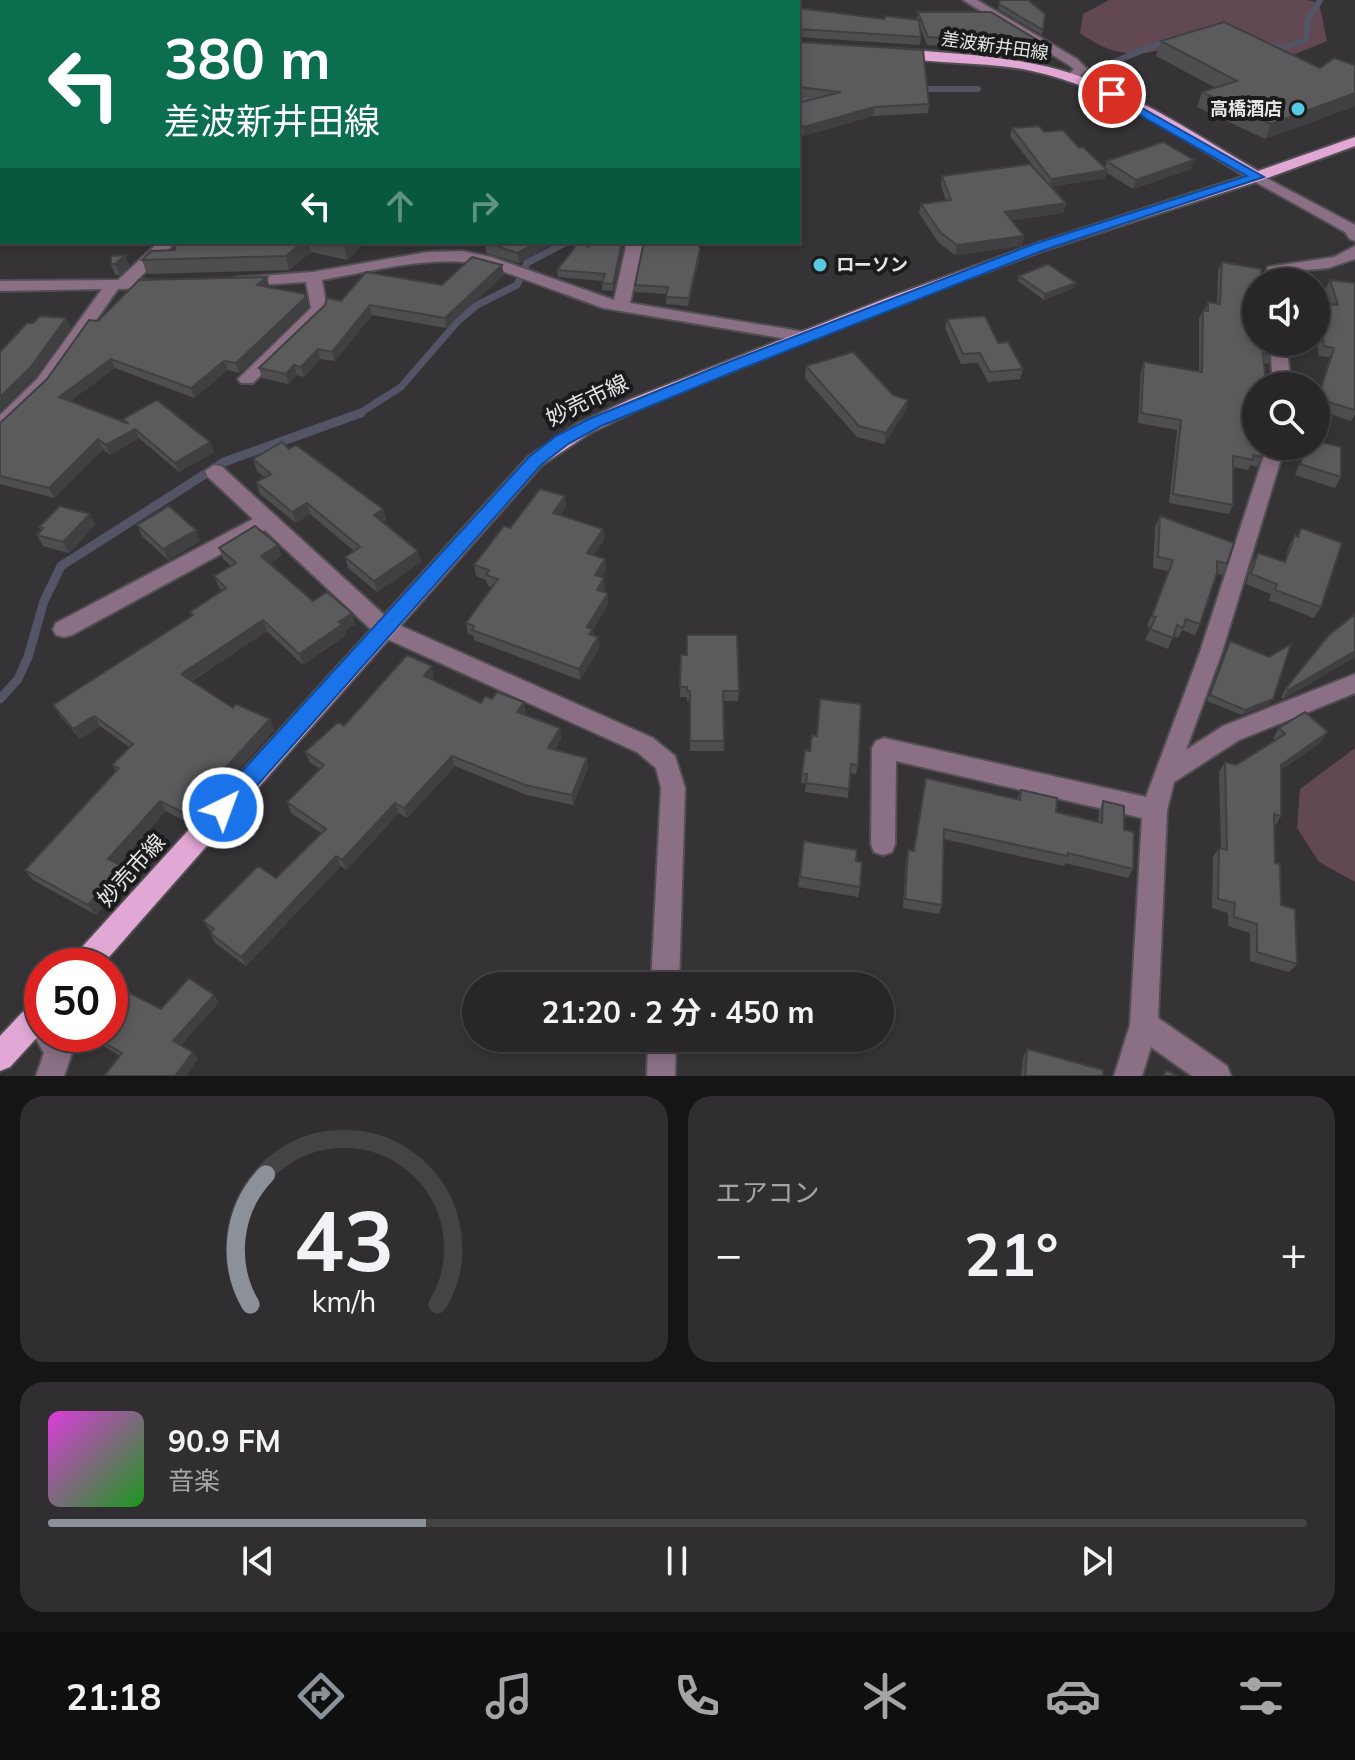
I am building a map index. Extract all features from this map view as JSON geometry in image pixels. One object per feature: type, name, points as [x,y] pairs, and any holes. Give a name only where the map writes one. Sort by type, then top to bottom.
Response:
[{"type":"main road","name":"差波新井田線","points":[[889,52],[1005,63],[1071,78],[1112,94],[1257,177]]},
{"type":"main road","name":"妙売市線","points":[[99,948],[535,461],[562,440],[595,423],[805,337],[1039,247],[1257,177],[1355,141]]},
{"type":"main road","points":[[0,1057],[24,1038]]},
{"type":"street","points":[[969,0],[1073,62],[1081,69],[1071,78]]},
{"type":"street","points":[[1257,177],[1351,229],[1355,236]]},
{"type":"street","points":[[0,425],[43,383],[118,285],[166,244]]},
{"type":"street","points":[[621,306],[635,244]]},
{"type":"street","points":[[1279,268],[1290,264],[1338,261],[1355,251]]},
{"type":"street","points":[[225,282],[313,277],[427,257],[462,256],[486,260],[537,281],[621,306],[805,337]]},
{"type":"street","points":[[247,379],[319,309],[313,277]]},
{"type":"street","points":[[0,286],[181,283]]},
{"type":"street","points":[[1128,1076],[1144,1025],[1155,810],[1164,776],[1211,652],[1272,460]]},
{"type":"street","points":[[214,471],[384,628],[645,745],[667,763],[673,788],[666,972]]},
{"type":"street","points":[[64,629],[267,520]]},
{"type":"street","points":[[1164,776],[1231,733],[1355,683]]},
{"type":"street","points":[[883,844],[884,748],[1155,810]]},
{"type":"street","points":[[1144,1025],[1217,1076]]},
{"type":"street","points":[[50,1076],[58,1052]]},
{"type":"street","points":[[661,1076],[662,1052]]},
{"type":"shaded area","points":[[1109,0],[1307,0],[1319,3],[1327,41],[1281,60],[1214,32],[1162,50],[1146,53],[1115,51],[1080,33],[1083,14]]},
{"type":"shaded area","points":[[1355,748],[1355,882],[1319,862],[1297,828],[1300,789]]},
{"type":"building","points":[[1000,0],[1028,0],[1045,14],[1043,30],[999,4]]},
{"type":"building","points":[[800,8],[884,19],[885,16],[919,20],[921,37],[800,29]]},
{"type":"building","points":[[918,12],[991,12],[1042,43],[1041,47],[928,37]]},
{"type":"building","points":[[1224,22],[1320,68],[1334,58],[1355,65],[1355,93],[1271,124],[1202,92],[1237,81],[1161,41]]},
{"type":"building","points":[[800,42],[923,50],[929,104],[874,107],[804,127],[800,124],[800,102],[841,92],[800,87]]},
{"type":"building","points":[[1039,126],[1044,132],[1063,130],[1079,148],[1083,147],[1107,170],[1051,179],[1012,128]]},
{"type":"building","points":[[1163,142],[1194,160],[1136,180],[1107,161]]},
{"type":"building","points":[[1030,164],[1066,203],[1005,212],[1024,236],[957,245],[940,232],[921,204],[951,200],[942,176]]},
{"type":"building","points":[[176,244],[301,244],[286,256],[142,260],[151,251],[175,250]]},
{"type":"building","points":[[492,244],[534,244],[517,253]]},
{"type":"building","points":[[577,244],[589,247],[590,244],[622,244],[613,284],[602,283],[605,274],[557,270]]},
{"type":"building","points":[[644,244],[699,244],[689,298],[666,297],[668,287],[635,285]]},
{"type":"building","points":[[125,255],[115,264],[111,264],[111,256]]},
{"type":"building","points":[[472,257],[502,265],[445,318],[370,305],[332,352],[318,349],[301,367],[294,365],[286,374],[259,368],[325,305],[327,298],[341,301],[366,272],[442,285]]},
{"type":"building","points":[[1222,262],[1255,268],[1242,268],[1242,356],[1263,356],[1265,372],[1242,372],[1242,458],[1233,456],[1233,505],[1173,494],[1181,420],[1141,413],[1144,362],[1202,372],[1203,310],[1208,311],[1208,302],[1220,304]]},
{"type":"building","points":[[1048,264],[1076,283],[1045,294],[1019,276]]},
{"type":"building","points":[[267,277],[257,285],[305,294],[305,298],[236,363],[224,361],[191,388],[111,359],[59,397],[129,424],[123,419],[157,400],[210,442],[175,463],[135,429],[106,445],[98,439],[49,488],[0,476],[0,423],[47,379],[89,320],[98,321],[139,280]]},
{"type":"building","points":[[1330,280],[1355,283],[1355,410],[1330,402],[1330,372],[1326,372],[1334,348],[1330,347],[1330,304],[1338,305]]},
{"type":"building","points":[[40,316],[66,318],[30,368],[0,397],[0,352],[27,323],[33,323]]},
{"type":"building","points":[[985,316],[998,343],[1008,342],[1023,369],[990,372],[980,353],[963,354],[947,319]]},
{"type":"building","points":[[853,352],[893,395],[908,400],[886,433],[859,426],[806,366]]},
{"type":"building","points":[[282,442],[289,449],[296,445],[383,509],[374,515],[418,551],[374,581],[345,557],[360,547],[307,503],[292,512],[256,482],[271,474],[253,459]]},
{"type":"building","points":[[1330,444],[1341,447],[1341,477],[1300,464],[1302,460],[1330,460]]},
{"type":"building","points":[[540,489],[565,496],[553,513],[603,529],[587,553],[605,559],[595,575],[604,578],[597,590],[608,593],[587,627],[593,629],[589,634],[598,637],[579,669],[472,630],[474,626],[466,623],[498,579],[486,575],[489,570],[474,565],[504,526],[510,528]]},
{"type":"building","points":[[60,506],[90,514],[63,542],[37,535],[43,528],[39,527]]},
{"type":"building","points":[[169,506],[196,530],[163,549],[137,525]]},
{"type":"building","points":[[1160,516],[1234,543],[1227,564],[1217,561],[1217,573],[1200,624],[1186,619],[1183,628],[1177,625],[1173,638],[1150,629],[1173,560],[1158,557]]},
{"type":"building","points":[[255,526],[278,545],[261,556],[313,601],[327,592],[352,613],[339,622],[343,624],[299,654],[263,620],[181,674],[233,708],[236,704],[270,719],[184,813],[160,801],[108,859],[122,866],[88,905],[25,870],[119,768],[112,765],[133,744],[94,716],[73,729],[53,705],[193,615],[190,612],[226,588],[214,576],[236,563],[219,548]]},
{"type":"building","points":[[1301,528],[1342,543],[1321,607],[1275,590],[1277,584],[1251,574],[1258,553],[1285,562],[1295,535],[1298,537]]},
{"type":"building","points":[[1355,614],[1355,651],[1288,690],[1286,688],[1328,636]]},
{"type":"building","points":[[687,635],[737,635],[739,691],[723,691],[724,741],[690,741],[690,691],[687,687],[680,687],[681,655],[687,655]]},
{"type":"building","points":[[1230,641],[1269,657],[1291,644],[1273,699],[1245,710],[1210,695]]},
{"type":"building","points":[[407,655],[432,666],[424,676],[481,703],[485,696],[492,699],[497,692],[524,702],[517,712],[560,728],[548,748],[587,758],[572,795],[525,785],[452,756],[404,808],[395,803],[342,860],[336,856],[241,957],[210,933],[214,929],[203,921],[258,866],[276,878],[326,829],[287,802],[324,765],[305,752],[338,722],[344,726]]},
{"type":"building","points":[[820,699],[861,704],[858,765],[851,764],[849,789],[806,783],[807,774],[802,774],[805,750],[810,751],[812,735],[817,736]]},
{"type":"building","points":[[1305,712],[1328,732],[1281,765],[1281,816],[1274,814],[1275,863],[1280,864],[1281,905],[1295,909],[1297,964],[1257,952],[1257,924],[1234,917],[1235,903],[1218,899],[1219,848],[1227,850],[1225,762],[1236,765],[1285,734],[1279,728]]},
{"type":"building","points":[[926,778],[1020,800],[1021,790],[1057,798],[1056,812],[1102,823],[1103,801],[1124,806],[1124,830],[1134,832],[1133,869],[944,829],[942,905],[905,899],[908,850],[914,851]]},
{"type":"building","points":[[804,841],[857,850],[856,861],[862,862],[860,887],[800,877]]},
{"type":"building","points":[[189,978],[214,995],[173,1041],[193,1052],[175,1076],[104,1076],[120,1052],[128,1052],[128,992],[161,1009]]},
{"type":"building","points":[[1027,1049],[1103,1070],[1103,1076],[1025,1076]]},
{"type":"building","points":[[1166,1070],[1178,1076],[1164,1076]]},
{"type":"waterway","points":[[1266,45],[1283,48],[1306,40],[1308,20],[1320,0]]},
{"type":"waterway","points":[[1099,68],[1170,39]]},
{"type":"waterway","points":[[915,89],[978,89]]},
{"type":"waterway","points":[[800,101],[821,94]]},
{"type":"waterway","points":[[359,414],[401,387],[458,321],[477,305],[517,285],[527,263],[563,244]]},
{"type":"waterway","points":[[0,699],[18,679],[28,657],[44,601],[61,566],[224,462],[359,414]]},
{"type":"place","name":"高橋酒店","points":[[1298,109]]},
{"type":"place","name":"ローソン","points":[[820,265]]},
{"type":"route","points":[[223,808],[535,461],[562,440],[595,423],[732,366],[1039,247],[1257,177],[1112,94]]}]
